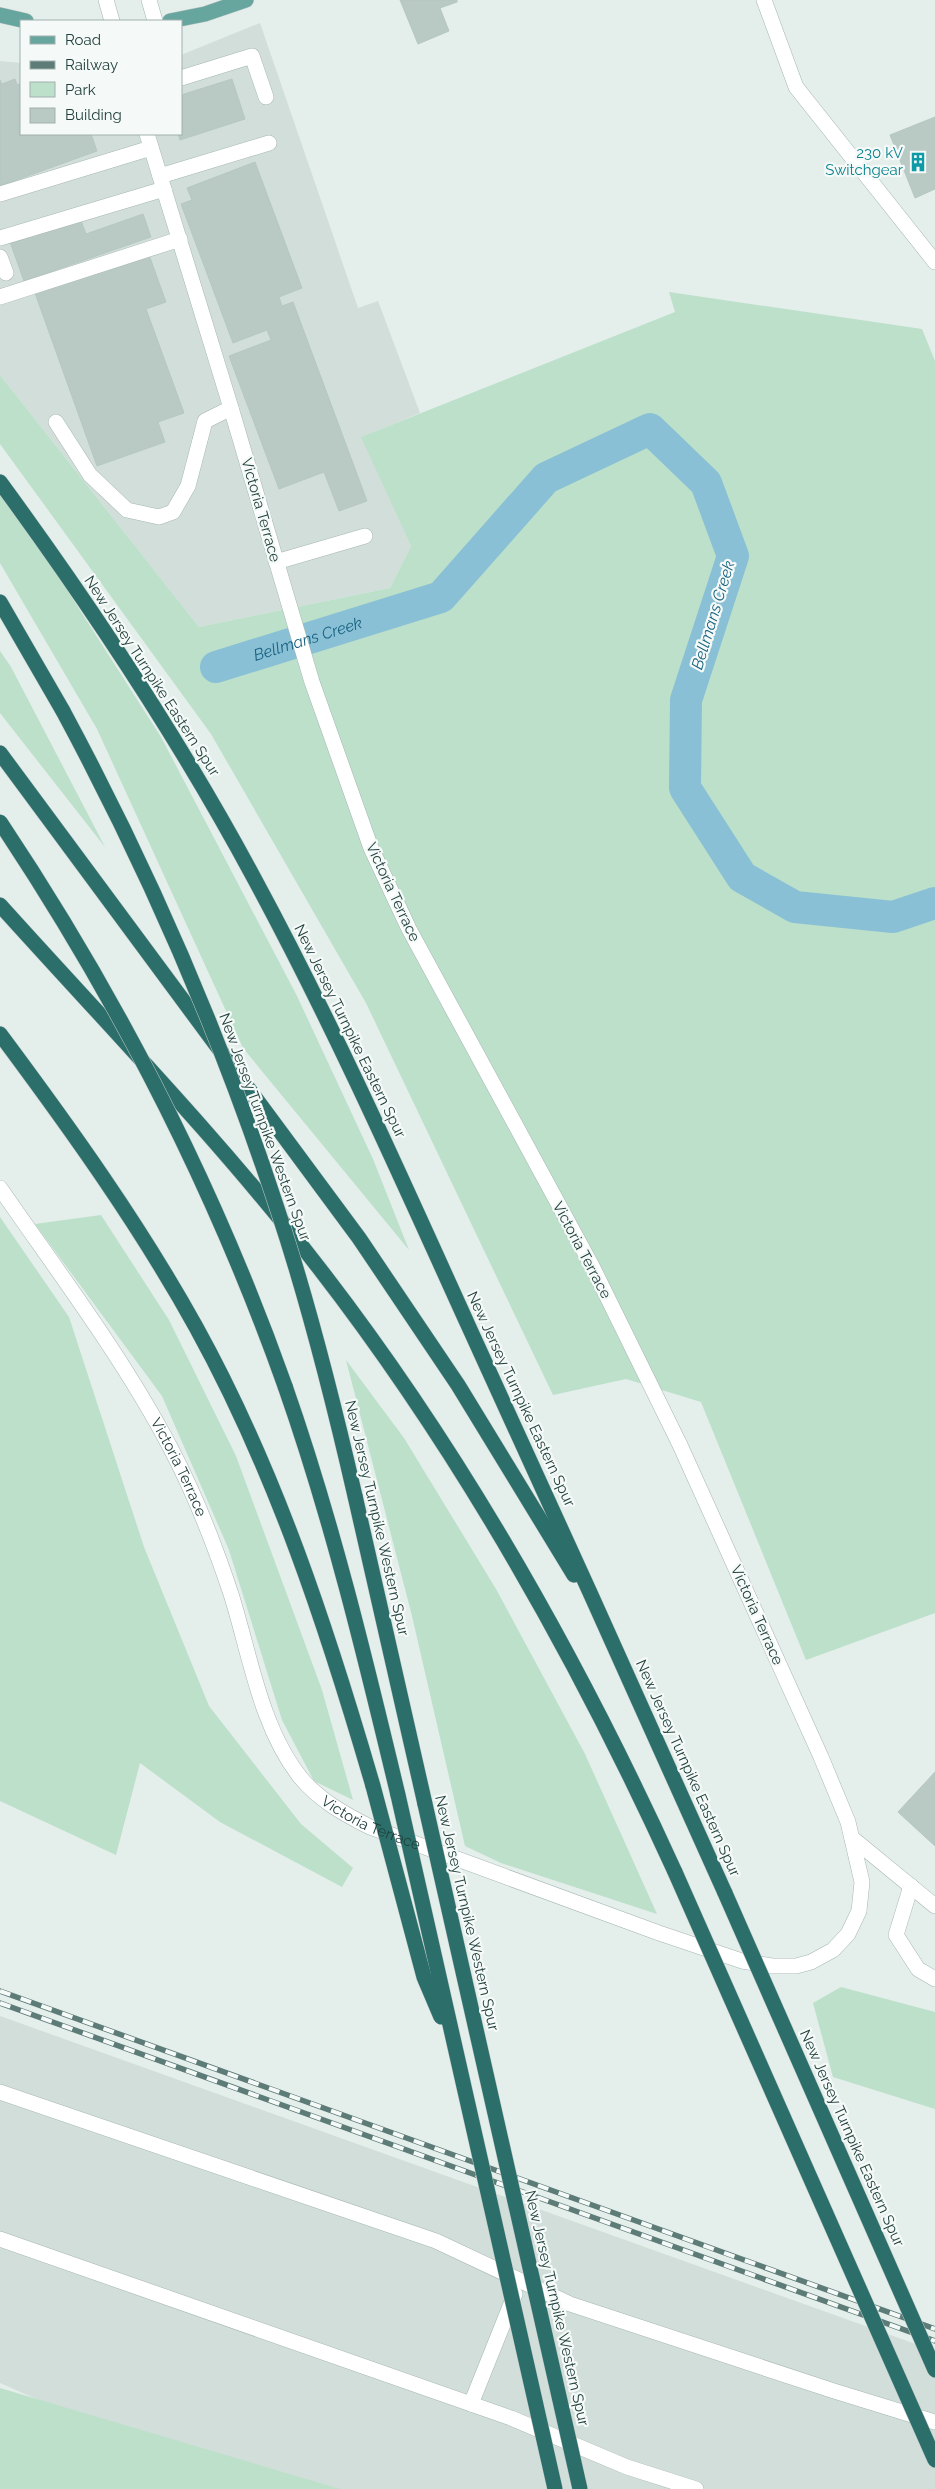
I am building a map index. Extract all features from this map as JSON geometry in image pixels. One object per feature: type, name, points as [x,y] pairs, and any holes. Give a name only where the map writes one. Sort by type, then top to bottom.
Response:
[{"type":"highway","name":"New Jersey Turnpike Eastern Spur","points":[[0,482],[70,579],[145,691],[209,798],[272,911],[383,1138],[605,1623],[935,2370]]},
{"type":"highway","name":"New Jersey Turnpike Western Spur","points":[[0,602],[64,711],[120,823],[173,936],[213,1032],[278,1212],[304,1297],[355,1496],[580,2489]]},
{"type":"highway","points":[[0,753],[281,1130],[378,1265],[454,1378],[533,1511],[605,1623]]},
{"type":"highway","points":[[0,822],[96,974],[166,1104],[236,1256],[286,1386],[320,1490],[343,1572],[398,1795],[555,2489]]},
{"type":"highway","points":[[0,905],[182,1104],[240,1170],[320,1269],[391,1367],[482,1503],[523,1572],[618,1750],[675,1872],[935,2460]]},
{"type":"highway","points":[[0,1034],[92,1162],[153,1255],[197,1328],[218,1370],[286,1522],[322,1616],[373,1786],[424,1977],[457,2055]]},
{"type":"main road","points":[[175,20],[205,14],[246,0]]},
{"type":"main road","points":[[0,15],[22,20]]},
{"type":"street","points":[[106,0],[112,20]]},
{"type":"street","points":[[148,0],[155,20]]},
{"type":"street","points":[[764,0],[796,87],[935,262]]},
{"type":"street","points":[[182,78],[252,56],[266,97]]},
{"type":"street","points":[[0,194],[149,141]]},
{"type":"street","name":"Victoria Terrace","points":[[0,1188],[110,1348],[170,1446],[193,1492],[211,1538],[266,1711],[279,1744],[300,1776],[319,1797],[345,1814],[380,1830],[659,1933],[742,1961],[772,1966],[796,1966],[811,1962],[833,1950],[848,1934],[859,1911],[862,1882],[852,1838],[817,1748],[680,1445],[633,1346],[387,885],[371,848],[312,682],[149,141]]},
{"type":"street","points":[[0,238],[269,143]]},
{"type":"street","points":[[0,297],[180,239]]},
{"type":"street","points":[[0,257],[6,273]]},
{"type":"street","points":[[56,422],[90,475],[127,510],[159,517],[173,512],[188,486],[205,421],[231,408]]},
{"type":"street","points":[[276,562],[366,536]]},
{"type":"street","points":[[852,1838],[935,1906]]},
{"type":"street","points":[[911,1886],[896,1935],[918,1969],[935,1979]]},
{"type":"street","points":[[0,2092],[436,2242],[570,2304],[834,2391],[935,2422]]},
{"type":"street","points":[[0,2239],[511,2418],[627,2467],[696,2489]]},
{"type":"street","points":[[471,2404],[520,2281]]},
{"type":"shaded area","points":[[260,23],[358,308],[378,301],[420,413],[362,437],[411,546],[390,588],[199,627],[0,375],[0,61],[20,63],[20,135],[182,135],[182,55]]},
{"type":"shaded area","points":[[0,2016],[935,2351],[935,2489],[320,2489],[98,2426],[0,2383]]},
{"type":"green space","points":[[669,292],[922,329],[935,361],[935,1613],[806,1660],[701,1402],[626,1379],[553,1395],[366,1003],[211,734],[0,444],[0,375],[199,627],[390,588],[411,546],[361,437],[675,312]]},
{"type":"green space","points":[[0,485],[161,737],[297,996],[373,1159],[409,1250],[243,1048],[97,729],[0,563]]},
{"type":"green space","points":[[0,651],[11,667],[105,847],[0,713]]},
{"type":"green space","points":[[101,1215],[169,1320],[236,1456],[322,1690],[353,1800],[314,1781],[282,1720],[229,1550],[162,1396],[35,1224]]},
{"type":"green space","points":[[0,1217],[69,1317],[144,1547],[209,1706],[301,1824],[353,1868],[342,1887],[220,1822],[140,1763],[116,1855],[0,1801]]},
{"type":"green space","points":[[346,1360],[404,1438],[496,1589],[585,1754],[657,1914],[501,1863],[465,1846],[412,1616]]},
{"type":"green space","points":[[841,1987],[935,2012],[935,2109],[833,2077],[813,2003]]},
{"type":"green space","points":[[0,2388],[340,2489],[0,2489]]},
{"type":"building","points":[[400,0],[457,0],[457,2],[440,8],[449,31],[418,44]]},
{"type":"building","points":[[15,79],[17,85],[20,84],[20,135],[91,135],[97,151],[0,186],[0,80],[2,84]]},
{"type":"building","points":[[232,79],[245,119],[180,140],[178,135],[182,135],[182,95]]},
{"type":"building","name":"230 kV Switchgear","points":[[935,117],[935,189],[915,198],[890,135]]},
{"type":"building","points":[[255,162],[302,288],[279,297],[282,306],[293,302],[367,501],[339,511],[324,472],[279,489],[229,356],[271,340],[267,330],[233,343],[181,204],[192,200],[187,188]]},
{"type":"building","points":[[143,214],[151,237],[24,281],[10,242],[80,218],[86,234]]},
{"type":"building","points":[[148,252],[166,302],[146,309],[184,413],[158,422],[165,442],[97,466],[35,293]]},
{"type":"building","points":[[935,1772],[935,1846],[898,1812]]},
{"type":"waterway","name":"Bellmans Creek","points":[[216,667],[441,597],[546,478],[650,429],[706,483],[733,556],[686,700],[685,788],[742,877],[795,907],[893,917],[935,903]]},
{"type":"railway","points":[[0,1991],[935,2329]]},
{"type":"railway","points":[[0,2003],[935,2341]]},
{"type":"place","name":"230 kV Switchgear","points":[[918,162]]}]
